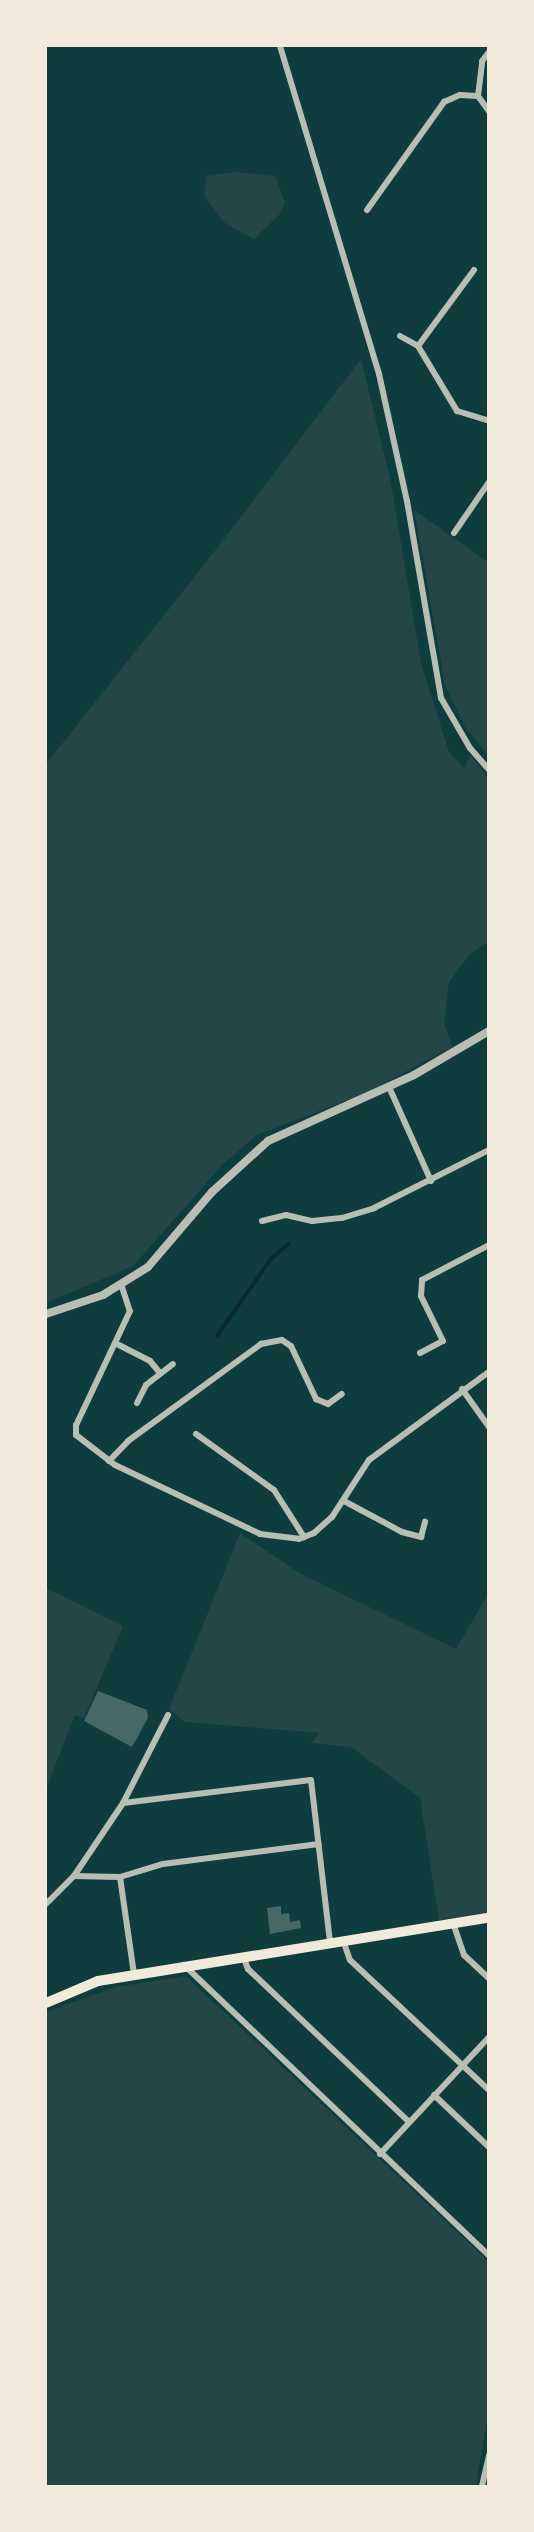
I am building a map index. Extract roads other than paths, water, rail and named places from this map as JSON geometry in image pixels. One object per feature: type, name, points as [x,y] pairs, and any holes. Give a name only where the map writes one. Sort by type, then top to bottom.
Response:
[{"type":"main road","points":[[46,2003],[98,1981],[134,1974],[488,1918]]},
{"type":"street","points":[[280,46],[379,374],[407,501],[441,698],[488,770]]},
{"type":"street","points":[[488,52],[482,61],[478,96],[488,111]]},
{"type":"street","points":[[367,210],[444,102],[460,95],[478,96]]},
{"type":"street","points":[[418,346],[474,270]]},
{"type":"street","points":[[400,336],[418,346],[457,411],[488,421]]},
{"type":"street","points":[[454,533],[488,487]]},
{"type":"street","points":[[46,1314],[121,1284],[158,1259],[212,1192],[258,1148],[389,1087],[488,1031]]},
{"type":"street","points":[[389,1087],[431,1181]]},
{"type":"street","points":[[262,1221],[286,1215],[312,1221],[342,1218],[431,1181],[488,1150]]},
{"type":"street","points":[[420,1353],[443,1341],[421,1296],[422,1280],[488,1245]]},
{"type":"street","points":[[121,1284],[130,1311],[76,1425],[83,1444],[108,1461],[232,1524],[287,1539],[304,1537],[332,1517],[369,1460],[488,1372]]},
{"type":"street","points":[[108,1461],[128,1441],[261,1344],[282,1340],[291,1346],[316,1399],[328,1404],[342,1394]]},
{"type":"street","points":[[115,1343],[150,1361],[160,1373]]},
{"type":"street","points":[[137,1403],[146,1385],[173,1364]]},
{"type":"street","points":[[462,1389],[488,1426]]},
{"type":"street","points":[[197,1434],[274,1490],[304,1537]]},
{"type":"street","points":[[344,1501],[402,1532],[421,1537],[425,1522]]},
{"type":"street","points":[[46,1904],[74,1876],[123,1803],[168,1715]]},
{"type":"street","points":[[123,1803],[311,1780],[330,1941]]},
{"type":"street","points":[[74,1876],[95,1880],[120,1877],[163,1864],[319,1844]]},
{"type":"street","points":[[120,1877],[134,1974]]},
{"type":"street","points":[[453,1922],[464,1955],[488,1978]]},
{"type":"street","points":[[342,1939],[350,1959],[488,2090]]},
{"type":"street","points":[[243,1955],[248,1969],[409,2123]]},
{"type":"street","points":[[184,1965],[488,2255]]},
{"type":"street","points":[[380,2154],[488,2037]]},
{"type":"street","points":[[434,2095],[488,2147]]},
{"type":"street","points":[[482,2487],[488,2455]]},
{"type":"waterway","points":[[217,1336],[271,1259],[288,1244]]}]
